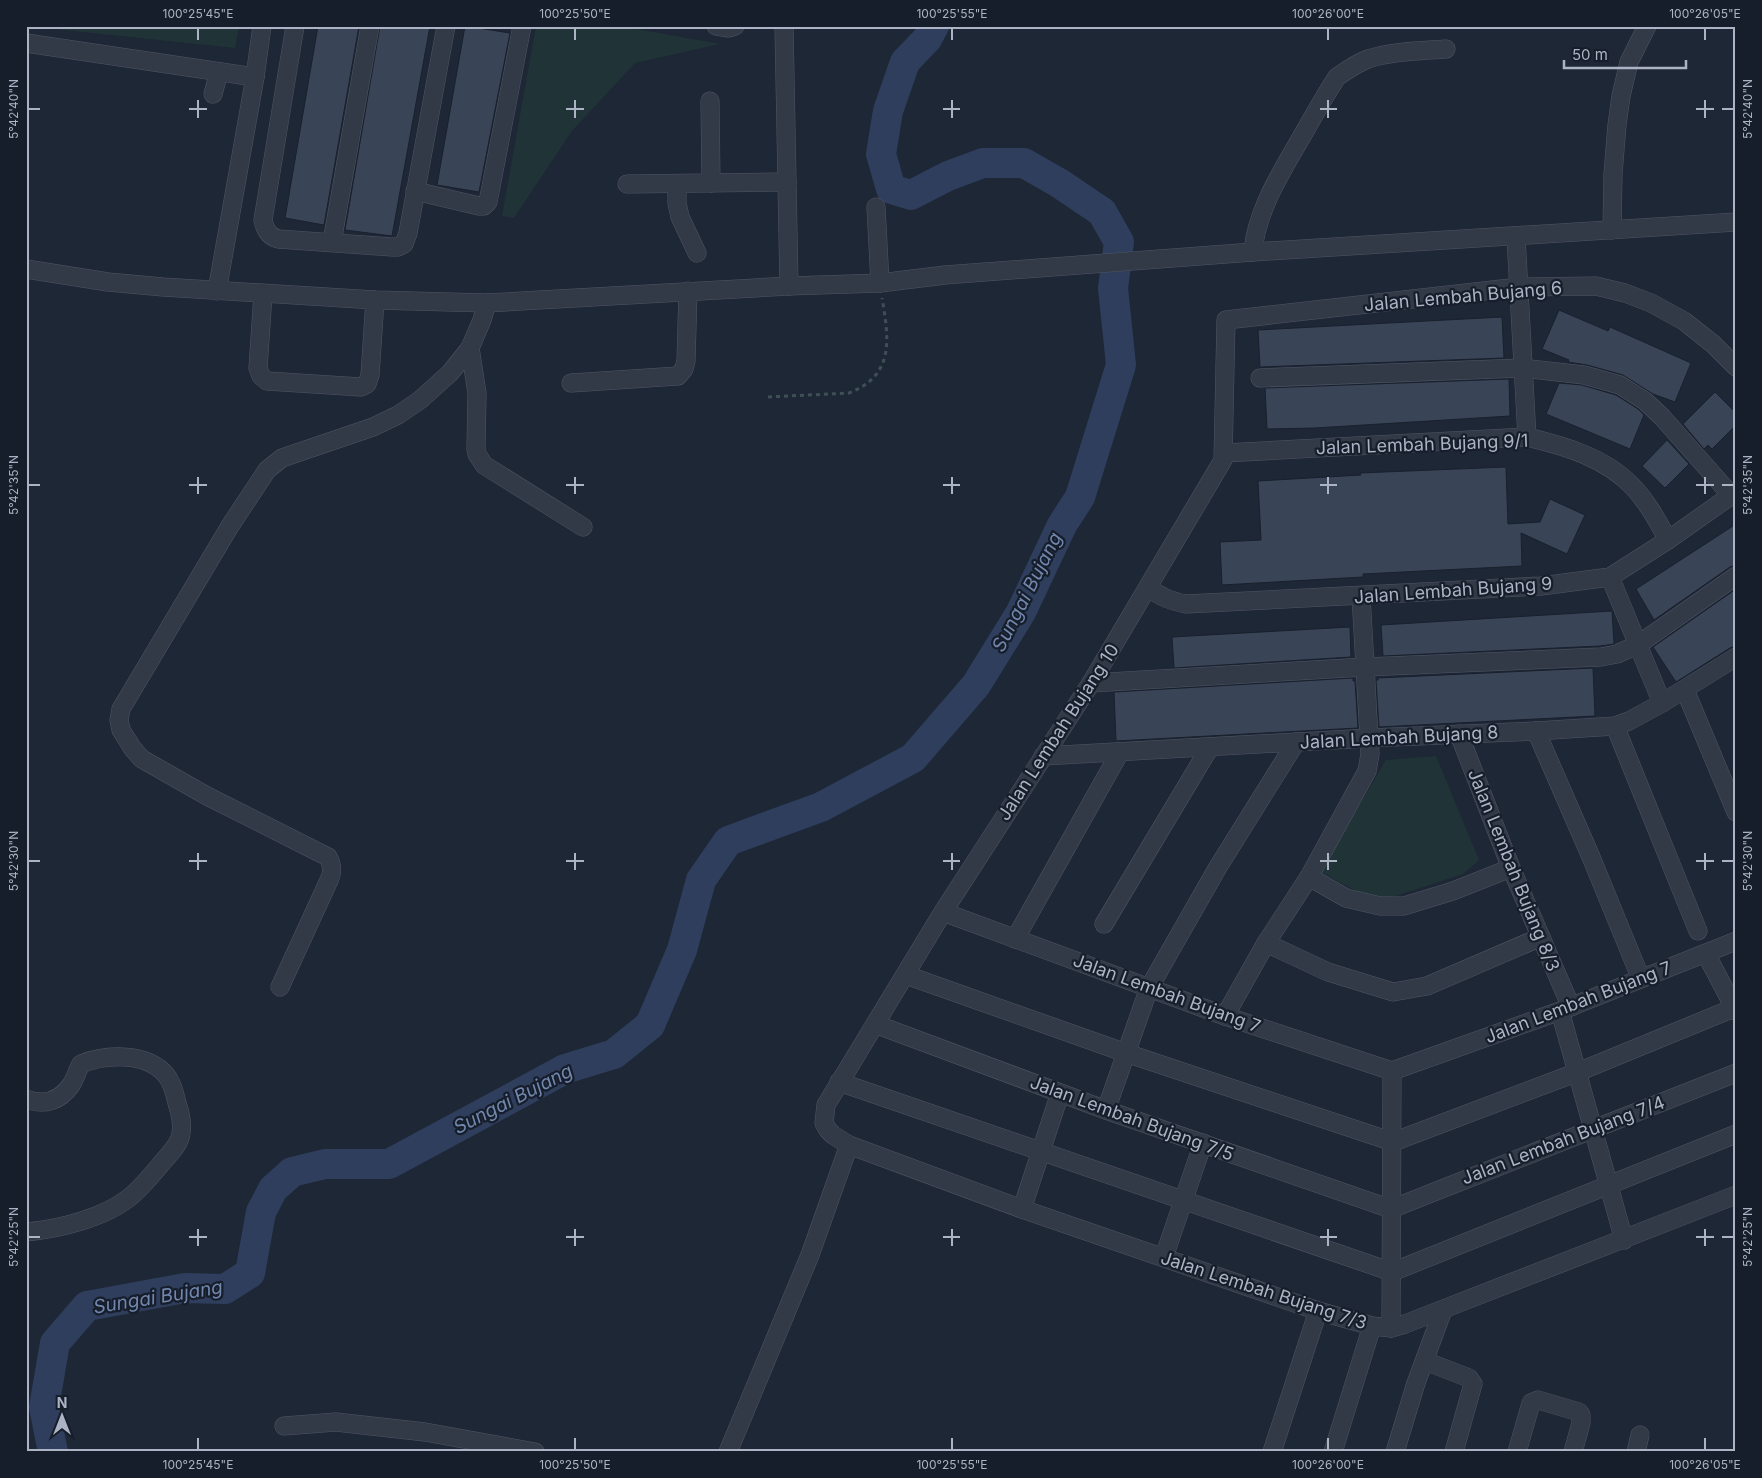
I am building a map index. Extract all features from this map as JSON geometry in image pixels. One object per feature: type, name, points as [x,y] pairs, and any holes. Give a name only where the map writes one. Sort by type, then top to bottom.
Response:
[{"type":"street","points":[[217,291],[255,77],[262,26]]},
{"type":"street","points":[[295,26],[262,220],[264,227],[272,237],[392,247],[404,244],[408,233],[446,26]]},
{"type":"street","points":[[332,242],[370,26]]},
{"type":"street","points":[[415,191],[479,206],[484,206],[488,202],[522,26]]},
{"type":"street","points":[[716,26],[729,28],[735,26]]},
{"type":"street","points":[[784,26],[789,286]]},
{"type":"street","points":[[1612,230],[1613,174],[1621,96],[1630,62],[1647,26]]},
{"type":"street","points":[[26,43],[255,77]]},
{"type":"street","points":[[1253,252],[1257,227],[1267,201],[1283,169],[1337,77],[1368,59],[1391,54],[1446,49]]},
{"type":"street","points":[[213,94],[219,72]]},
{"type":"street","points":[[710,101],[711,183]]},
{"type":"street","points":[[627,184],[786,182]]},
{"type":"street","points":[[677,184],[677,203],[680,217],[697,253]]},
{"type":"street","points":[[876,207],[880,282]]},
{"type":"street","points":[[26,269],[108,282],[217,291],[375,300],[487,303],[880,282],[1084,264],[1253,252],[1736,222]]},
{"type":"street","points":[[1516,236],[1527,437]]},
{"type":"street","name":"Jalan Lembah Bujang 6","points":[[1226,320],[1519,287],[1596,286],[1625,292],[1651,303],[1684,321],[1713,344],[1736,367]]},
{"type":"street","points":[[571,383],[678,376],[684,370],[686,361],[688,292]]},
{"type":"street","points":[[263,294],[258,368],[261,376],[267,381],[361,387],[367,384],[370,375],[375,300]]},
{"type":"street","points":[[280,987],[330,878],[332,872],[331,862],[328,857],[207,796],[142,758],[133,749],[121,730],[119,720],[121,709],[230,526],[267,470],[282,458],[374,427],[398,415],[420,400],[450,373],[470,348],[487,303]]},
{"type":"street","name":"Jalan Lembah Bujang 10","points":[[824,1123],[826,1105],[839,1082],[943,912],[1091,683],[1219,468],[1224,453],[1226,320]]},
{"type":"street","points":[[470,348],[476,393],[476,449],[480,460],[484,465],[583,527]]},
{"type":"street","points":[[1260,378],[1522,368],[1584,375],[1620,385],[1645,401],[1734,494]]},
{"type":"street","name":"Jalan Lembah Bujang 9/1","points":[[1224,453],[1527,437],[1560,445],[1614,470],[1634,488],[1652,512],[1668,540]]},
{"type":"street","name":"Jalan Lembah Bujang 9","points":[[1148,587],[1172,602],[1186,604],[1540,586],[1610,577],[1668,540],[1734,494]]},
{"type":"street","points":[[1091,683],[1365,667],[1601,657],[1617,654],[1639,644],[1736,576]]},
{"type":"street","points":[[1610,577],[1662,703]]},
{"type":"street","points":[[1224,1016],[1266,943],[1310,877],[1367,771],[1370,754],[1361,596]]},
{"type":"street","name":"Jalan Lembah Bujang 8","points":[[1043,756],[1615,726],[1630,721],[1685,690],[1736,656]]},
{"type":"street","points":[[1685,690],[1736,812]]},
{"type":"street","points":[[1615,726],[1698,931]]},
{"type":"street","points":[[1536,731],[1591,857],[1641,980]]},
{"type":"street","name":"Jalan Lembah Bujang 8/3","points":[[1459,734],[1511,868],[1541,937],[1566,1009],[1578,1072],[1624,1240]]},
{"type":"street","points":[[1106,1110],[1149,988],[1218,867],[1296,742]]},
{"type":"street","points":[[1104,924],[1210,747]]},
{"type":"street","points":[[1016,939],[1120,752]]},
{"type":"street","points":[[1310,877],[1346,898],[1380,906],[1404,906],[1453,891],[1511,868]]},
{"type":"street","name":"Jalan Lembah Bujang 7","points":[[943,912],[1224,1016],[1392,1071],[1566,1009],[1736,941]]},
{"type":"street","points":[[1266,943],[1328,972],[1393,992],[1427,986],[1541,937]]},
{"type":"street","points":[[906,975],[1126,1053],[1393,1142],[1578,1072],[1735,1009],[1706,954]]},
{"type":"street","name":"Jalan Lembah Bujang 7/5","points":[[875,1024],[1106,1110],[1391,1209]]},
{"type":"street","points":[[26,1099],[36,1103],[48,1103],[60,1096],[72,1084],[81,1064],[91,1060],[112,1057],[130,1058],[153,1063],[167,1075],[176,1095],[181,1120],[181,1134],[174,1149],[141,1187],[128,1198],[107,1211],[81,1222],[26,1232]]},
{"type":"street","points":[[1391,1328],[1392,1071]]},
{"type":"street","name":"Jalan Lembah Bujang 7/4","points":[[1391,1209],[1736,1073]]},
{"type":"street","points":[[839,1082],[1392,1272],[1736,1134]]},
{"type":"street","points":[[1022,1209],[1060,1093]]},
{"type":"street","name":"Jalan Lembah Bujang 7/3","points":[[824,1123],[833,1136],[849,1145],[1022,1209],[1318,1311],[1372,1326],[1391,1328],[1443,1310],[1736,1195]]},
{"type":"street","points":[[1164,1257],[1203,1143]]},
{"type":"street","points":[[728,1452],[810,1255],[849,1145]]},
{"type":"street","points":[[1395,1452],[1443,1310]]},
{"type":"street","points":[[1272,1452],[1318,1311]]},
{"type":"street","points":[[1333,1452],[1372,1326]]},
{"type":"street","points":[[1425,1361],[1469,1378],[1473,1384],[1454,1452]]},
{"type":"street","points":[[1517,1452],[1531,1403],[1538,1400],[1578,1412],[1581,1415],[1581,1423],[1572,1452]]},
{"type":"street","points":[[284,1426],[346,1423],[425,1432],[535,1452]]},
{"type":"path","points":[[768,396],[849,393],[860,389],[876,374],[884,363],[887,352],[885,315],[880,282]]},
{"type":"green space","points":[[26,26],[239,26],[235,48]]},
{"type":"green space","points":[[536,26],[620,26],[720,44],[635,63],[572,131],[514,218],[502,216]]},
{"type":"green space","points":[[1436,756],[1479,860],[1463,874],[1377,902],[1320,872],[1386,760]]},
{"type":"building","points":[[318,26],[359,26],[324,225],[285,218]]},
{"type":"building","points":[[380,26],[430,26],[392,236],[345,230]]},
{"type":"building","points":[[465,26],[510,33],[479,192],[437,185]]},
{"type":"building","points":[[1559,310],[1608,331],[1610,327],[1691,363],[1675,402],[1653,394],[1623,375],[1568,362],[1569,360],[1542,349]]},
{"type":"building","points":[[1502,317],[1504,358],[1260,367],[1258,330]]},
{"type":"building","points":[[1509,379],[1510,416],[1315,428],[1267,429],[1265,388]]},
{"type":"building","points":[[1559,383],[1582,385],[1616,395],[1638,409],[1644,415],[1630,449],[1546,414]]},
{"type":"building","points":[[1715,392],[1736,413],[1736,425],[1712,449],[1708,445],[1704,449],[1683,424]]},
{"type":"building","points":[[1667,440],[1689,464],[1665,488],[1642,466]]},
{"type":"building","points":[[1506,467],[1508,524],[1540,522],[1550,499],[1585,515],[1567,554],[1521,533],[1522,566],[1363,574],[1363,577],[1222,585],[1220,542],[1261,540],[1258,481],[1361,475],[1360,473]]},
{"type":"building","points":[[1736,524],[1736,565],[1730,567],[1654,620],[1636,589]]},
{"type":"building","points":[[1736,589],[1736,646],[1676,682],[1653,647]]},
{"type":"building","points":[[1612,611],[1614,644],[1383,656],[1381,625]]},
{"type":"building","points":[[1350,627],[1351,657],[1174,668],[1172,637]]},
{"type":"building","points":[[1593,668],[1595,716],[1379,727],[1376,680],[1378,678]]},
{"type":"building","points":[[1353,678],[1353,681],[1355,681],[1358,728],[1116,741],[1114,692]]},
{"type":"waterway","name":"Sungai Bujang","points":[[53,1452],[44,1407],[55,1343],[87,1306],[185,1288],[225,1289],[250,1273],[261,1212],[273,1189],[292,1172],[325,1164],[389,1164],[565,1069],[614,1054],[650,1025],[682,950],[701,880],[728,841],[821,807],[913,758],[976,685],[1021,612],[1062,525],[1080,497],[1121,365],[1113,288],[1119,242],[1102,212],[1059,183],[1024,163],[983,163],[948,176],[911,195],[891,189],[881,154],[888,111],[905,62],[927,39],[934,26]]}]
